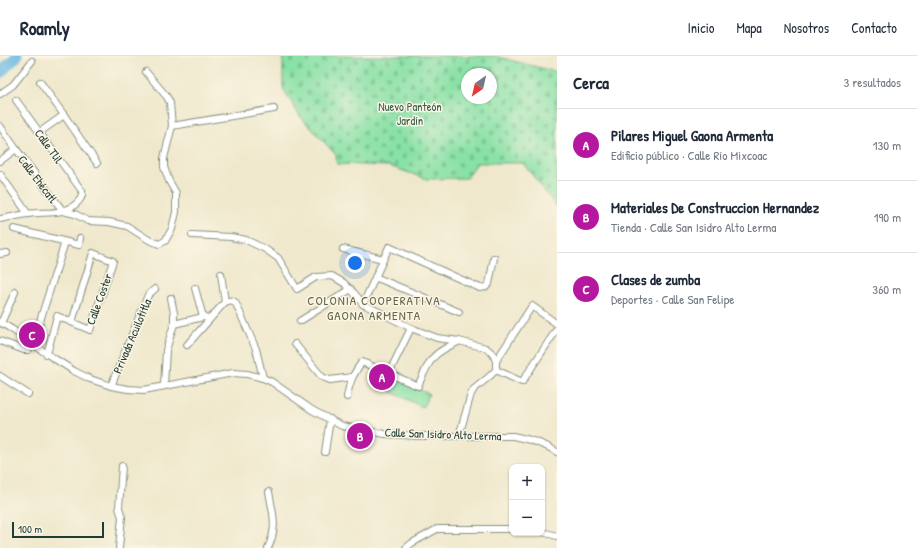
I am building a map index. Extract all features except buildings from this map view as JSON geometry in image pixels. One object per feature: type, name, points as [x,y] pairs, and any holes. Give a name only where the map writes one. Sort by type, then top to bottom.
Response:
[{"type":"street","points":[[0,94],[13,85],[32,61]]},
{"type":"street","points":[[0,220],[28,214],[63,211],[75,214],[88,220],[109,222],[127,226],[159,244],[165,241],[172,229],[176,212],[176,193],[164,167],[164,158],[172,126],[170,103],[162,90],[146,72]]},
{"type":"street","points":[[40,82],[97,163]]},
{"type":"street","name":"Calle Tlil","points":[[16,100],[82,191],[81,198],[78,202],[73,207],[63,211]]},
{"type":"street","points":[[172,126],[274,109]]},
{"type":"street","points":[[40,132],[64,115]]},
{"type":"street","name":"Calle Ehécatl","points":[[0,126],[63,211]]},
{"type":"street","points":[[0,161],[16,149]]},
{"type":"street","points":[[0,174],[28,214]]},
{"type":"street","points":[[14,229],[79,245],[80,238]]},
{"type":"street","points":[[192,236],[231,237],[246,240],[278,258],[297,289],[316,277],[332,276],[351,289],[363,304],[411,328],[437,338],[459,341],[486,348],[493,354],[496,361],[496,370],[474,389],[471,394],[459,436]]},
{"type":"street","points":[[0,341],[24,350],[28,350],[33,343],[65,242]]},
{"type":"street","points":[[363,304],[389,247],[480,288],[486,287],[489,284],[494,258]]},
{"type":"street","points":[[343,249],[384,259]]},
{"type":"street","points":[[0,254],[7,252]]},
{"type":"street","name":"Calle Coster","points":[[47,354],[57,316],[90,330],[113,261],[94,253],[72,322]]},
{"type":"street","points":[[221,274],[228,301]]},
{"type":"street","points":[[375,277],[459,312]]},
{"type":"street","points":[[195,288],[203,317]]},
{"type":"street","name":"Privada Acuilotitla","points":[[111,386],[148,296],[155,289]]},
{"type":"street","points":[[300,320],[351,289]]},
{"type":"street","points":[[1,322],[15,292]]},
{"type":"street","points":[[164,386],[166,350],[174,324],[174,313],[171,298]]},
{"type":"street","points":[[187,345],[210,318],[228,301]]},
{"type":"street","points":[[228,301],[236,303],[256,349],[263,378]]},
{"type":"street","points":[[496,361],[532,306],[557,324]]},
{"type":"street","points":[[174,324],[203,317],[210,318]]},
{"type":"street","name":"Calle San Isidro Alto Lerma","points":[[1,322],[74,372],[111,386],[144,390],[233,373],[247,374],[272,382],[312,410],[342,426],[385,434],[418,436],[503,436],[522,438],[539,443],[557,452]]},
{"type":"street","points":[[389,373],[411,328]]},
{"type":"street","points":[[496,370],[522,382],[557,329]]},
{"type":"street","points":[[347,397],[349,384],[354,372],[362,362],[418,386],[432,358],[438,352],[459,341]]},
{"type":"street","points":[[295,344],[322,378],[330,380],[352,377]]},
{"type":"street","points":[[0,376],[28,394]]},
{"type":"street","points":[[325,452],[330,420]]},
{"type":"street","points":[[119,548],[122,517],[119,508],[122,466]]},
{"type":"street","points":[[268,548],[273,538],[274,525],[269,492]]},
{"type":"street","points":[[406,548],[437,529],[509,529]]},
{"type":"street","points":[[545,533],[557,536]]},
{"type":"green space","name":"Nuevo Panteón Jardín","points":[[283,56],[497,56],[557,72],[557,207],[523,163],[477,163],[467,178],[427,179],[389,166],[337,164],[336,155],[299,115],[283,88]]},
{"type":"green space","points":[[397,379],[429,394],[423,407],[391,392]]},
{"type":"waterway","points":[[0,73],[17,56]]},
{"type":"place","name":"Clases de zumba","points":[[32,335]]},
{"type":"place","name":"Pilares Miguel Gaona Armenta","points":[[382,377]]},
{"type":"place","name":"Materiales De Construccion Hernandez","points":[[360,436]]},
{"type":"district","name":"COLONIA COOPERATIVA GAONA ARMENTA","points":[[374,308]]}]
